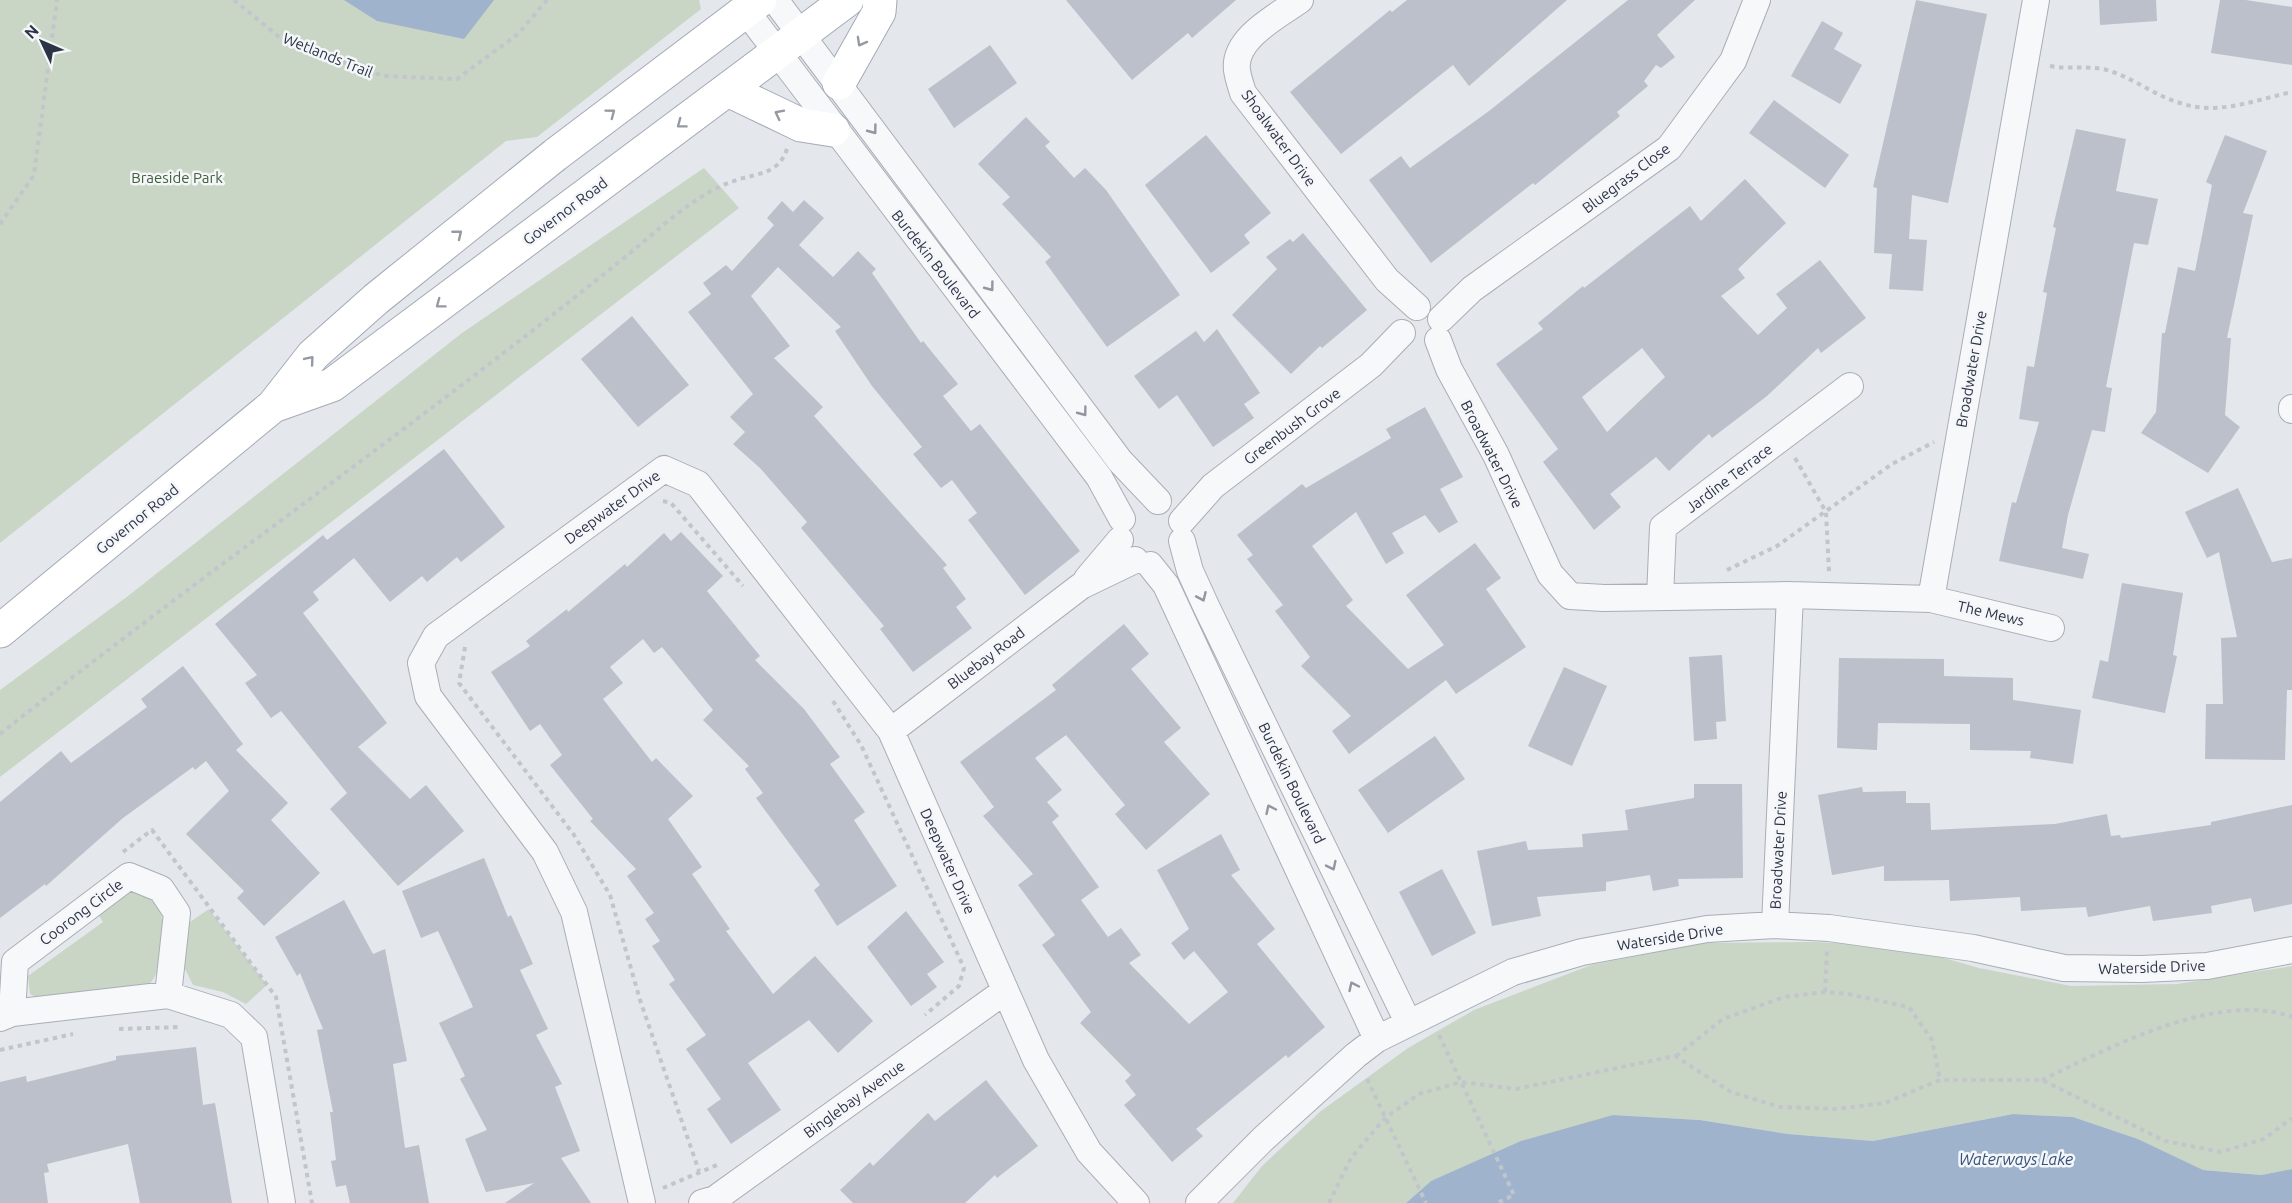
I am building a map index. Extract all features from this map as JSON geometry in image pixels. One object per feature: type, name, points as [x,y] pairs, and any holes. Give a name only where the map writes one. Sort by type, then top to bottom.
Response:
[{"type":"main road","name":"Governor Road","points":[[273,406],[332,385],[847,0]]},
{"type":"main road","points":[[839,83],[879,12],[880,0]]},
{"type":"main road","name":"Governor Road","points":[[0,631],[273,406],[313,355],[376,299],[555,155],[760,4]]},
{"type":"main road","points":[[728,90],[801,125],[833,130]]},
{"type":"street","name":"Shoalwater Drive","points":[[1300,0],[1254,34],[1241,48],[1236,69],[1243,93],[1421,327]]},
{"type":"street","name":"Bluegrass Close","points":[[1421,327],[1669,148],[1733,61],[1757,0]]},
{"type":"street","name":"Broadwater Drive","points":[[1421,327],[1449,369],[1496,455],[1550,574],[1570,596],[1790,595],[1930,599],[2036,0]]},
{"type":"street","name":"Burdekin Boulevard","points":[[760,4],[789,43],[833,130],[1099,477],[1132,546],[1166,585],[1377,1039]]},
{"type":"street","name":"Burdekin Boulevard","points":[[789,43],[839,83],[1084,413],[1135,479],[1172,517],[1190,571],[1206,606],[1418,1017]]},
{"type":"street","name":"Greenbush Grove","points":[[1132,546],[1137,504],[1172,517],[1421,327]]},
{"type":"street","name":"Jardine Terrace","points":[[1660,597],[1663,527],[1850,386]]},
{"type":"street","name":"Deepwater Drive","points":[[641,1200],[574,912],[545,852],[428,696],[421,663],[436,636],[664,468],[698,484],[891,731],[1036,1060],[1089,1152],[1136,1203]]},
{"type":"street","points":[[1132,546],[1170,559],[1172,517]]},
{"type":"street","name":"Bluebay Road","points":[[891,731],[1132,546]]},
{"type":"street","name":"Broadwater Drive","points":[[1775,926],[1790,595]]},
{"type":"street","name":"The Mews","points":[[1930,599],[2051,628]]},
{"type":"street","name":"Coorong Circle","points":[[168,995],[177,913],[161,889],[129,876],[15,962],[6,1016],[168,995],[231,1015],[254,1037],[282,1203]]},
{"type":"street","name":"Waterside Drive","points":[[1199,1203],[1264,1138],[1356,1055],[1377,1039],[1513,972],[1582,952],[1707,929],[1775,926],[1828,928],[1973,948],[2064,968],[2142,969],[2207,966],[2292,950]]},
{"type":"street","name":"Binglebay Avenue","points":[[702,1203],[715,1198],[1005,991]]},
{"type":"path","points":[[0,224],[34,175],[57,0]]},
{"type":"path","name":"Wetlands Trail","points":[[234,0],[284,41],[383,76],[457,79],[518,34],[547,0]]},
{"type":"path","points":[[2025,61],[2062,68],[2091,67],[2113,71],[2181,104],[2207,110],[2232,107],[2292,92]]},
{"type":"path","points":[[0,734],[537,329],[695,201],[740,179],[763,175],[784,157],[789,142]]},
{"type":"path","points":[[1719,573],[1777,546],[1892,464],[1960,430]]},
{"type":"path","points":[[1783,436],[1826,512],[1828,596]]},
{"type":"path","points":[[659,500],[671,503],[748,593]]},
{"type":"path","points":[[474,640],[465,647],[459,683],[574,835],[610,895],[640,1000],[699,1171]]},
{"type":"path","points":[[827,693],[861,746],[964,968],[958,986],[919,1020]]},
{"type":"path","points":[[1825,992],[1828,928]]},
{"type":"path","points":[[1329,1203],[1351,1158],[1385,1118],[1419,1094],[1461,1082],[1516,1089],[1676,1056],[1723,1019],[1784,997],[1825,992],[1848,994],[1909,1007],[1932,1040],[1940,1080]]},
{"type":"path","points":[[1676,1056],[1731,1092],[1780,1107],[1835,1109],[1885,1103],[1940,1080],[2042,1080],[2161,1026],[2225,1013],[2274,1010],[2292,1017]]},
{"type":"path","points":[[1418,1017],[1461,1082],[1514,1195],[1497,1203]]},
{"type":"path","points":[[108,1029],[186,1028]]},
{"type":"path","points":[[0,1050],[75,1034]]},
{"type":"path","points":[[1356,1055],[1426,1203]]},
{"type":"path","points":[[2042,1080],[2165,1141],[2221,1152],[2264,1139],[2292,1118]]},
{"type":"path","points":[[641,1200],[722,1162]]},
{"type":"green space","name":"Braeside Park","points":[[0,0],[699,0],[701,9],[537,137],[506,141],[0,543]]},
{"type":"green space","points":[[704,168],[739,208],[0,777],[0,690],[128,596],[462,333]]},
{"type":"green space","points":[[123,889],[139,889],[161,908],[162,953],[151,983],[143,991],[47,1003],[30,994],[28,976],[103,922],[96,911]]},
{"type":"green space","points":[[209,909],[267,985],[246,1004],[223,992],[193,985],[182,963],[184,926]]},
{"type":"green space","points":[[1814,942],[1899,945],[1979,968],[2071,986],[2177,984],[2292,966],[2292,1169],[2261,1175],[2202,1170],[2138,1139],[2073,1117],[2013,1114],[1873,1141],[1788,1134],[1700,1120],[1613,1115],[1431,1181],[1406,1203],[1233,1203],[1262,1166],[1321,1111],[1408,1048],[1474,1010],[1591,965],[1704,943]]},
{"type":"water","points":[[344,0],[494,0],[464,39],[377,21]]},
{"type":"water","name":"Waterways Lake","points":[[2013,1114],[2073,1117],[2138,1139],[2203,1170],[2261,1175],[2292,1169],[2292,1203],[1406,1203],[1431,1181],[1521,1141],[1613,1115],[1700,1120],[1788,1134],[1873,1141]]},
{"type":"building","points":[[1066,0],[1236,0],[1192,38],[1188,33],[1132,80]]},
{"type":"building","points":[[1407,0],[1567,0],[1469,86],[1453,65],[1341,154],[1290,92],[1390,10],[1392,12]]},
{"type":"building","points":[[1628,0],[1695,0],[1657,35],[1675,57],[1661,68],[1656,65],[1644,81],[1648,86],[1617,112],[1620,116],[1535,185],[1533,183],[1431,263],[1369,180],[1401,156],[1410,168],[1489,111]]},
{"type":"building","points":[[1916,0],[1987,14],[1948,203],[1912,195],[1909,239],[1927,240],[1923,291],[1889,289],[1892,254],[1874,253],[1877,188],[1873,187]]},
{"type":"building","points":[[2099,0],[2156,0],[2157,21],[2100,25]]},
{"type":"building","points":[[2220,0],[2246,0],[2292,7],[2292,65],[2211,53]]},
{"type":"building","points":[[1822,21],[1843,33],[1834,49],[1862,65],[1840,104],[1791,76]]},
{"type":"building","points":[[990,45],[1017,83],[954,128],[928,89]]},
{"type":"building","points":[[1774,100],[1849,155],[1825,188],[1749,133]]},
{"type":"building","points":[[1026,117],[1050,142],[1045,146],[1074,178],[1085,168],[1106,190],[1180,295],[1107,347],[1045,262],[1051,257],[1002,204],[1010,197],[978,164]]},
{"type":"building","points":[[2076,129],[2126,139],[2116,191],[2158,199],[2148,245],[2134,243],[2106,387],[2112,388],[2105,432],[2092,430],[2068,515],[2062,548],[2089,554],[2083,579],[1999,561],[2012,502],[2016,503],[2039,422],[2019,419],[2027,366],[2034,367],[2047,293],[2043,292],[2056,228],[2053,227]]},
{"type":"building","points":[[1206,135],[1271,213],[1244,235],[1250,243],[1211,273],[1145,185]]},
{"type":"building","points":[[2225,135],[2267,151],[2243,213],[2253,215],[2227,338],[2231,338],[2225,415],[2240,427],[2208,473],[2141,433],[2156,412],[2162,333],[2165,333],[2178,267],[2195,271],[2212,185],[2206,182]]},
{"type":"building","points":[[1745,179],[1786,223],[1738,269],[1745,278],[1721,296],[1758,335],[1787,308],[1776,294],[1820,260],[1866,318],[1821,353],[1818,348],[1767,396],[1712,438],[1709,434],[1669,471],[1656,457],[1610,494],[1621,507],[1594,530],[1543,462],[1558,449],[1496,364],[1543,329],[1538,323],[1583,286],[1584,288],[1690,206],[1701,221]],"holes":[[[1642,348],[1665,377],[1607,432],[1582,397]]]},
{"type":"building","points":[[804,200],[824,218],[799,245],[833,277],[858,251],[876,269],[872,273],[921,343],[923,341],[958,384],[943,396],[971,431],[980,424],[1080,551],[1025,595],[968,520],[977,513],[952,480],[941,488],[913,454],[922,447],[872,386],[835,331],[841,327],[778,267],[751,296],[790,346],[774,358],[823,407],[814,416],[947,565],[943,568],[966,599],[956,607],[972,628],[913,672],[880,629],[884,626],[801,528],[807,522],[761,469],[733,444],[745,432],[730,417],[753,394],[688,312],[711,294],[703,283],[726,265],[732,271],[774,225],[767,218],[782,201],[793,212]]},
{"type":"building","points":[[1303,233],[1367,310],[1322,348],[1320,346],[1291,374],[1232,315],[1277,269],[1266,257],[1290,239],[1293,242]]},
{"type":"building","points":[[632,316],[689,385],[638,427],[581,359]]},
{"type":"building","points":[[1217,329],[1260,393],[1244,404],[1254,418],[1213,447],[1177,395],[1159,409],[1134,376],[1196,331],[1204,342]]},
{"type":"building","points":[[1425,407],[1463,477],[1440,489],[1458,522],[1439,533],[1425,515],[1392,533],[1404,553],[1386,564],[1356,512],[1312,546],[1353,600],[1346,606],[1408,669],[1444,645],[1406,595],[1475,543],[1501,578],[1486,589],[1526,647],[1456,694],[1446,680],[1349,754],[1332,731],[1351,716],[1301,666],[1310,657],[1275,611],[1283,605],[1247,559],[1253,555],[1237,535],[1302,484],[1306,488],[1391,438],[1386,429]]},
{"type":"building","points":[[444,449],[505,527],[461,562],[457,557],[427,582],[422,576],[390,602],[354,558],[313,592],[319,600],[303,613],[387,723],[358,747],[410,799],[426,785],[464,831],[398,886],[330,809],[347,793],[281,711],[271,718],[245,683],[257,675],[215,624],[323,535],[327,540]]},
{"type":"building","points":[[2238,488],[2272,562],[2292,558],[2292,690],[2287,690],[2285,760],[2205,759],[2206,704],[2223,704],[2221,638],[2237,637],[2219,552],[2207,558],[2185,512]]},
{"type":"building","points":[[681,532],[723,576],[707,591],[760,656],[755,660],[804,709],[840,757],[830,764],[865,812],[854,820],[897,886],[837,926],[814,890],[820,885],[756,798],[763,793],[745,769],[749,766],[703,720],[713,710],[662,647],[654,653],[643,639],[610,667],[623,683],[603,699],[652,762],[656,758],[693,796],[668,819],[702,867],[692,874],[730,929],[726,931],[773,994],[815,956],[873,1021],[838,1053],[809,1020],[748,1063],[781,1110],[731,1144],[707,1109],[721,1099],[686,1049],[706,1035],[669,984],[675,980],[652,946],[660,941],[645,919],[654,913],[627,876],[636,869],[590,821],[593,819],[550,765],[562,755],[540,724],[530,731],[491,672],[530,646],[526,641],[567,609],[568,612],[625,564],[627,567],[664,533],[671,541]]},
{"type":"building","points":[[2122,583],[2183,593],[2173,655],[2177,656],[2165,713],[2092,698],[2100,660],[2108,662]]},
{"type":"building","points":[[1124,624],[1149,654],[1131,669],[1181,728],[1164,742],[1210,794],[1146,850],[1115,814],[1125,805],[1066,735],[1035,758],[1062,790],[1047,802],[1059,816],[1052,822],[1099,887],[1081,900],[1108,937],[1121,928],[1141,955],[1129,963],[1189,1024],[1228,992],[1194,951],[1184,960],[1171,943],[1189,929],[1157,870],[1221,834],[1240,870],[1231,875],[1275,929],[1257,944],[1325,1027],[1288,1058],[1286,1055],[1196,1129],[1203,1136],[1172,1162],[1124,1105],[1136,1095],[1125,1081],[1131,1075],[1080,1023],[1091,1012],[1042,945],[1055,935],[1018,885],[1033,874],[983,816],[994,807],[960,762],[1056,690],[1052,685]]},
{"type":"building","points":[[1722,655],[1726,721],[1716,722],[1717,739],[1694,741],[1689,657]]},
{"type":"building","points":[[1839,658],[1944,659],[1944,676],[2013,678],[2013,700],[2081,710],[2073,764],[2030,758],[2031,751],[1970,750],[1970,724],[1878,723],[1877,750],[1837,748]]},
{"type":"building","points":[[183,666],[243,744],[236,750],[288,803],[271,820],[320,873],[264,926],[237,898],[244,891],[186,834],[229,791],[206,761],[195,770],[193,767],[123,818],[46,886],[45,884],[0,918],[0,802],[61,751],[71,763],[147,707],[141,699]]},
{"type":"building","points":[[1564,667],[1607,686],[1572,766],[1528,746]]},
{"type":"building","points":[[1435,736],[1465,779],[1388,833],[1358,790]]},
{"type":"building","points":[[1694,784],[1742,784],[1743,878],[1678,879],[1679,886],[1653,891],[1650,875],[1606,882],[1606,891],[1537,897],[1541,916],[1492,926],[1477,851],[1526,841],[1528,850],[1583,847],[1582,834],[1628,830],[1625,810],[1694,798]]},
{"type":"building","points":[[1862,787],[1863,792],[1906,791],[1906,803],[1930,803],[1931,830],[2055,824],[2107,814],[2111,836],[2120,835],[2121,838],[2211,825],[2211,822],[2292,805],[2292,904],[2254,912],[2251,898],[2211,906],[2212,913],[2153,921],[2150,906],[2088,917],[2086,907],[2021,911],[2020,897],[1950,901],[1949,880],[1884,881],[1884,866],[1832,875],[1818,795]]},
{"type":"building","points":[[484,858],[508,917],[511,915],[533,964],[520,970],[548,1029],[536,1035],[562,1084],[555,1087],[580,1151],[561,1158],[591,1203],[505,1203],[534,1183],[486,1192],[465,1139],[487,1130],[460,1079],[465,1076],[439,1023],[473,1007],[438,931],[421,938],[402,891]]},
{"type":"building","points":[[1442,869],[1476,933],[1432,956],[1399,892]]},
{"type":"building","points":[[344,900],[373,954],[385,949],[407,1061],[393,1064],[405,1148],[419,1145],[429,1203],[350,1203],[346,1185],[336,1187],[331,1161],[336,1160],[330,1112],[333,1112],[317,1030],[323,1029],[300,973],[297,976],[275,937]]},
{"type":"building","points":[[906,911],[944,962],[927,974],[937,987],[911,1006],[867,947]]},
{"type":"building","points":[[196,1047],[203,1105],[215,1103],[232,1203],[140,1203],[128,1144],[47,1164],[49,1172],[44,1173],[48,1203],[0,1203],[0,1082],[26,1076],[27,1082],[116,1060],[116,1056]]},
{"type":"building","points":[[986,1080],[1038,1146],[997,1178],[995,1175],[965,1203],[853,1203],[840,1190],[870,1162],[873,1166],[928,1113],[935,1121]]}]
